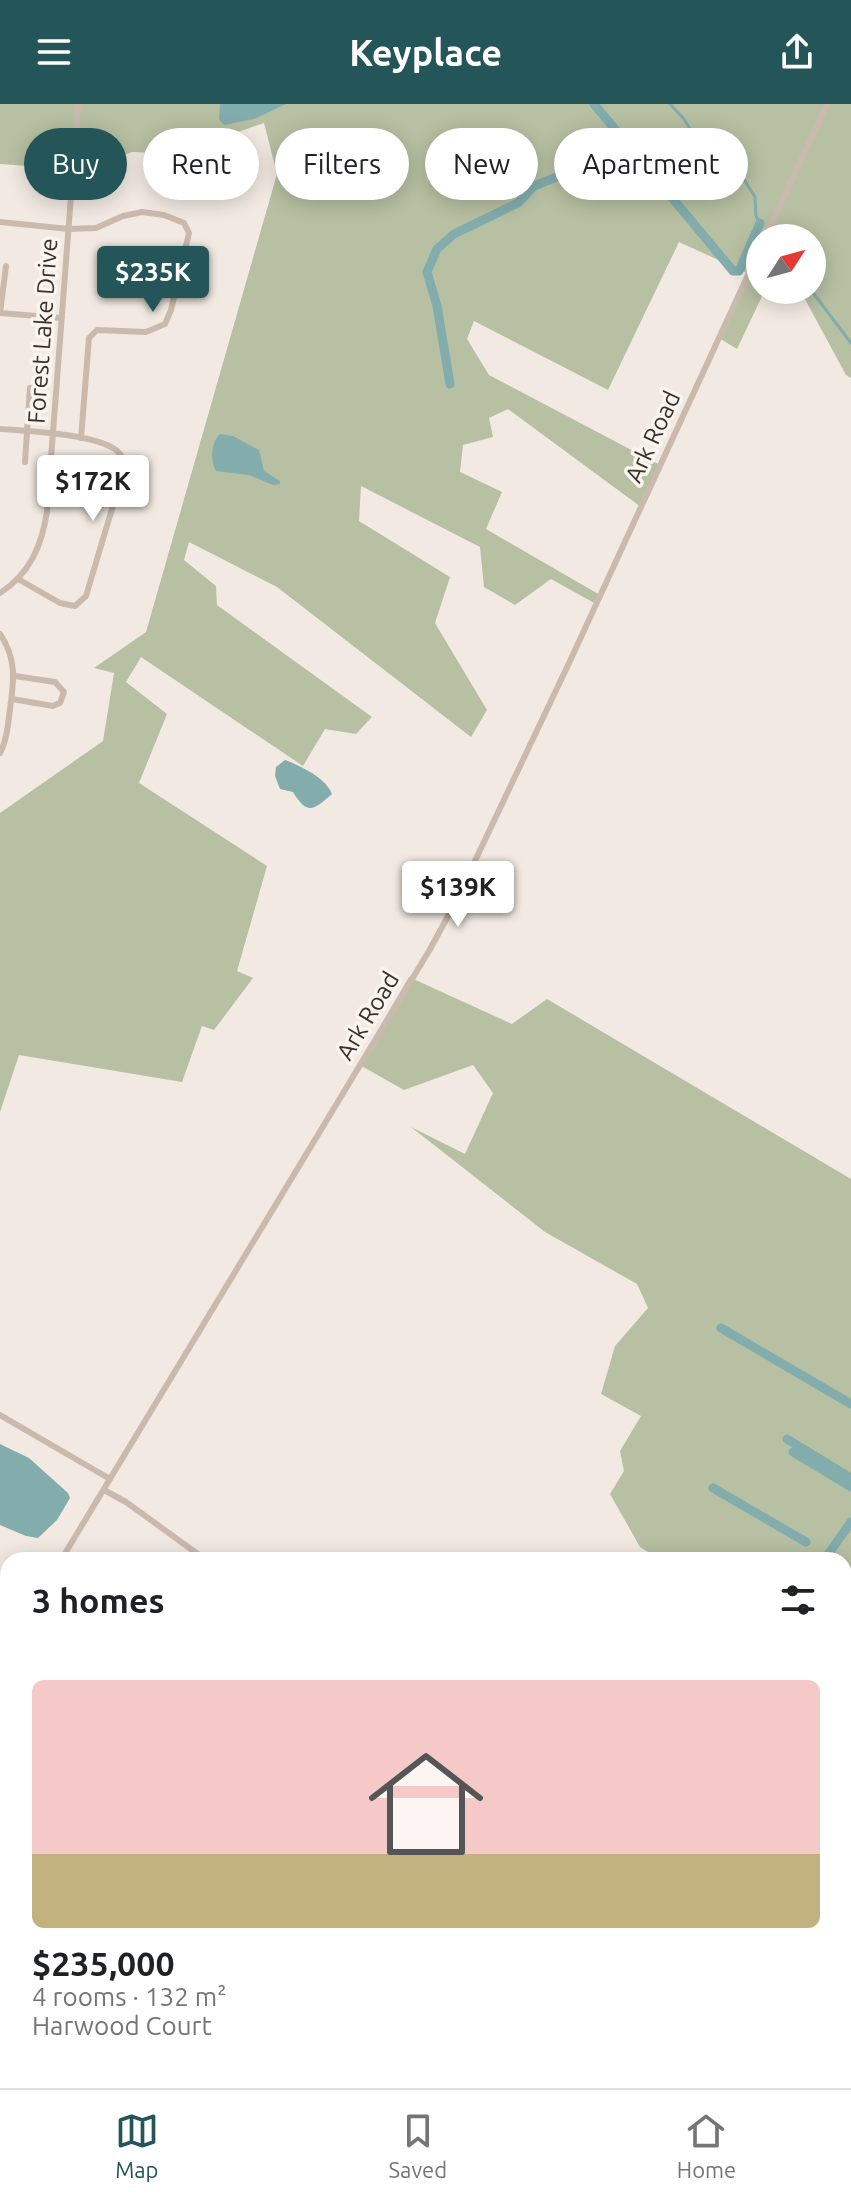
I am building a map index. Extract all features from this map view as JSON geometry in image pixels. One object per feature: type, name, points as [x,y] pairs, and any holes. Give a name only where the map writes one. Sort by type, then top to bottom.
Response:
[{"type":"street","name":"Forest Lake Drive","points":[[0,593],[18,579],[33,558],[45,524],[78,104]]},
{"type":"street","points":[[771,224],[827,104]]},
{"type":"street","points":[[0,222],[69,229],[96,228],[129,214],[149,212],[184,223],[189,233],[165,324],[146,332],[97,330],[89,338],[81,438]]},
{"type":"street","points":[[6,266],[0,313],[62,318]]},
{"type":"street","name":"Ark Road","points":[[66,1552],[453,907],[746,279]]},
{"type":"street","points":[[25,462],[30,388]]},
{"type":"street","points":[[0,429],[81,438],[114,448],[126,462],[86,596],[80,604],[65,605],[18,579]]},
{"type":"street","points":[[0,634],[10,652],[15,676],[0,753]]},
{"type":"street","points":[[12,699],[56,706],[62,701],[64,692],[55,682],[15,676]]},
{"type":"street","points":[[0,1415],[110,1479]]},
{"type":"street","points":[[104,1490],[126,1502],[195,1552]]},
{"type":"green space","points":[[0,104],[851,104],[851,378],[846,375],[808,304],[826,304],[826,224],[746,224],[746,273],[679,242],[608,390],[474,321],[467,339],[489,375],[660,465],[641,507],[508,409],[489,418],[493,437],[463,445],[460,472],[502,492],[486,529],[600,595],[596,604],[551,579],[515,605],[484,587],[480,547],[361,486],[359,521],[450,577],[435,623],[487,710],[471,737],[277,587],[189,542],[184,560],[216,586],[217,605],[372,717],[356,734],[325,729],[303,766],[141,657],[126,682],[167,714],[139,783],[267,866],[237,971],[253,978],[214,1030],[202,1026],[182,1082],[19,1055],[0,1112],[0,813],[103,741],[114,673],[94,668],[146,632],[275,181],[275,200],[409,200],[409,128],[275,128],[275,166],[264,123],[250,128],[143,128],[143,152],[127,154],[127,128],[24,128],[24,166],[0,164]]},
{"type":"green space","points":[[746,280],[746,304],[758,304],[737,349],[719,338]]},
{"type":"green space","points":[[409,977],[512,1024],[547,999],[851,1179],[851,1552],[648,1552],[640,1547],[610,1494],[624,1471],[620,1451],[641,1416],[601,1394],[615,1346],[648,1308],[637,1284],[545,1232],[411,1127],[465,1154],[493,1093],[473,1065],[404,1090],[358,1064]]},
{"type":"water","points":[[220,104],[286,104],[254,119],[224,125],[219,119]]},
{"type":"water","points":[[220,434],[233,436],[259,450],[264,471],[280,484],[273,485],[249,475],[216,471],[212,452]]},
{"type":"water","points":[[285,760],[319,778],[332,794],[311,808],[302,804],[293,792],[280,789],[275,776],[276,767]]},
{"type":"water","points":[[0,1444],[29,1458],[68,1493],[70,1498],[57,1520],[38,1538],[0,1525]]},
{"type":"waterway","points":[[594,104],[733,271],[739,271],[760,223]]},
{"type":"waterway","points":[[670,104],[684,119],[701,147],[725,158],[740,173],[755,197],[756,216],[760,223]]},
{"type":"waterway","points":[[450,384],[437,306],[427,272],[437,249],[454,234],[518,203],[534,186],[554,178]]},
{"type":"waterway","points":[[822,304],[851,343]]},
{"type":"waterway","points":[[721,1328],[851,1404]]},
{"type":"waterway","points":[[787,1439],[851,1478]]},
{"type":"waterway","points":[[793,1452],[851,1487]]},
{"type":"waterway","points":[[713,1488],[806,1542]]},
{"type":"waterway","points":[[830,1552],[851,1522]]}]
